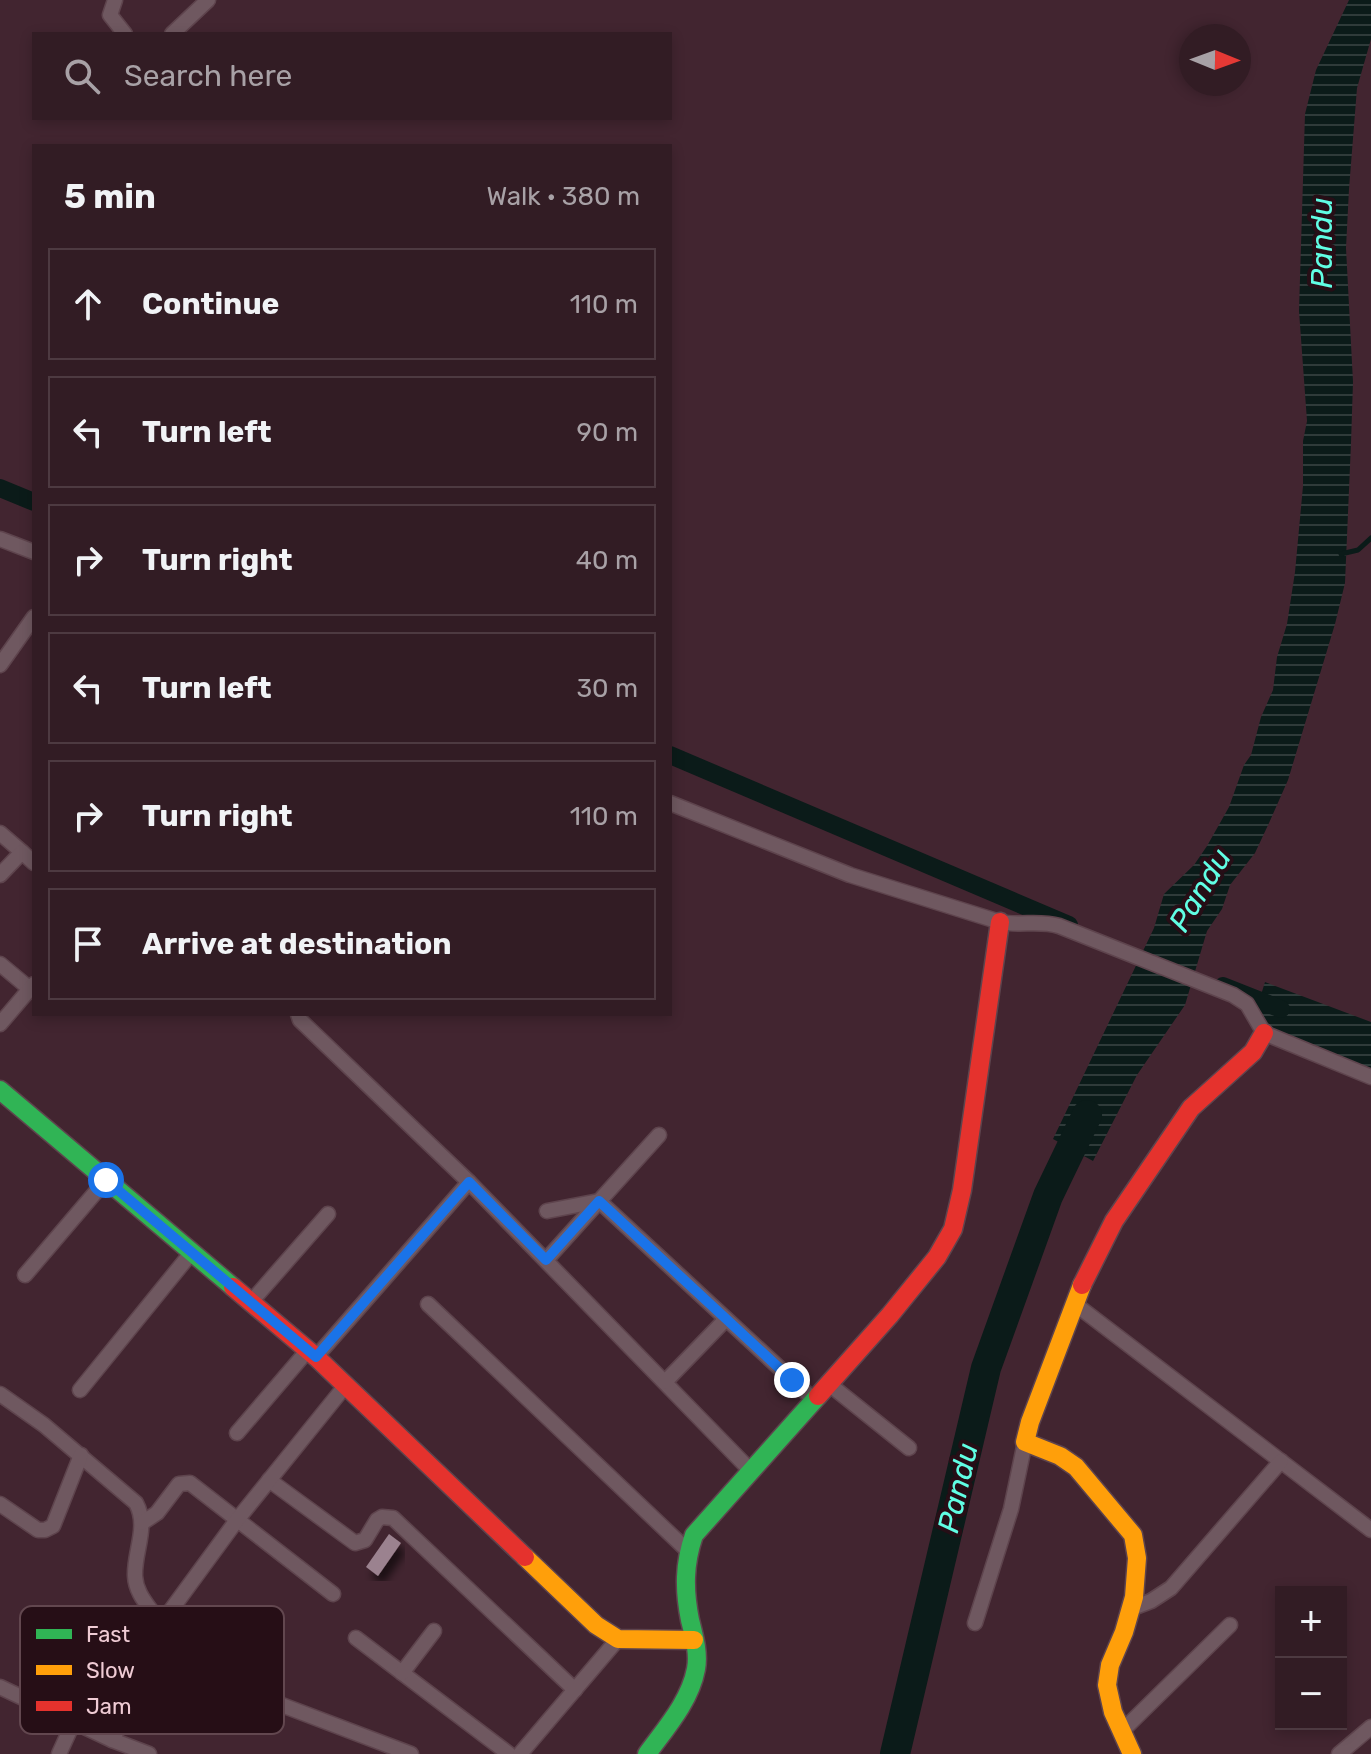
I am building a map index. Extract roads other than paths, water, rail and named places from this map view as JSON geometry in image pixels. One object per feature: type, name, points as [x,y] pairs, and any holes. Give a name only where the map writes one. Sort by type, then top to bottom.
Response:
[{"type":"street","points":[[115,0],[110,15],[123,32]]},
{"type":"street","points":[[174,32],[208,0]]},
{"type":"street","points":[[0,539],[32,551]]},
{"type":"street","points":[[0,665],[32,620]]},
{"type":"street","points":[[672,804],[850,875],[1000,922],[1015,925],[1040,922],[1059,926],[1233,995],[1251,1011],[1264,1033],[1371,1077]]},
{"type":"street","points":[[0,833],[32,861]]},
{"type":"street","points":[[0,875],[22,852]]},
{"type":"street","points":[[647,1754],[682,1704],[697,1666],[685,1595],[684,1565],[694,1535],[937,1257],[953,1229],[962,1190],[1000,922]]},
{"type":"street","points":[[0,964],[32,986],[0,1024]]},
{"type":"street","points":[[299,1016],[469,1182],[751,1471]]},
{"type":"street","points":[[975,1623],[1011,1509],[1030,1422],[1099,1246],[1191,1108],[1253,1052],[1264,1033]]},
{"type":"street","points":[[0,1090],[312,1354],[596,1625],[618,1639],[694,1640]]},
{"type":"street","points":[[546,1260],[659,1135]]},
{"type":"street","points":[[25,1275],[106,1180]]},
{"type":"street","points":[[237,1433],[469,1182]]},
{"type":"street","points":[[599,1201],[814,1400]]},
{"type":"street","points":[[547,1211],[599,1201]]},
{"type":"street","points":[[251,1302],[328,1214]]},
{"type":"street","points":[[80,1390],[192,1252]]},
{"type":"street","points":[[428,1304],[688,1551]]},
{"type":"street","points":[[1075,1304],[1371,1530]]},
{"type":"street","points":[[665,1382],[726,1319]]},
{"type":"street","points":[[829,1384],[909,1448]]},
{"type":"street","points":[[174,1606],[237,1520],[346,1385]]},
{"type":"street","points":[[0,1394],[44,1425],[136,1503],[142,1523],[135,1576],[147,1606]]},
{"type":"street","points":[[1025,1442],[1060,1456],[1076,1467],[1133,1535],[1136,1558],[1130,1609],[1108,1670],[1108,1698],[1132,1754]]},
{"type":"street","points":[[0,1504],[38,1530],[53,1526],[81,1455]]},
{"type":"street","points":[[1130,1609],[1171,1588],[1281,1461]]},
{"type":"street","points":[[269,1480],[355,1543],[365,1540],[377,1520],[393,1518],[575,1690]]},
{"type":"street","points":[[142,1523],[157,1513],[179,1484],[185,1482],[196,1486],[333,1594]]},
{"type":"street","points":[[1122,1731],[1230,1625]]},
{"type":"street","points":[[402,1673],[434,1631]]},
{"type":"street","points":[[356,1638],[509,1754]]},
{"type":"street","points":[[520,1754],[618,1639]]},
{"type":"street","points":[[0,1687],[20,1696]]},
{"type":"street","points":[[284,1706],[411,1754]]},
{"type":"street","points":[[1339,1754],[1371,1727]]},
{"type":"street","points":[[59,1754],[68,1734]]},
{"type":"street","points":[[100,1734],[149,1754]]},
{"type":"street","points":[[112,1740],[115,1734]]},
{"type":"water","points":[[1349,0],[1371,0],[1371,39],[1357,88],[1346,248],[1353,382],[1345,583],[1288,780],[1255,853],[1230,885],[1222,909],[1207,931],[1185,1005],[1137,1075],[1093,1161],[1053,1139],[1154,928],[1164,894],[1194,865],[1229,807],[1273,690],[1295,572],[1303,486],[1303,441],[1307,421],[1299,311],[1305,114],[1316,70]]},
{"type":"water","points":[[1265,982],[1371,1022],[1371,1071],[1253,1020]]},
{"type":"waterway","points":[[0,488],[32,501]]},
{"type":"waterway","points":[[1341,554],[1358,550],[1371,538]]},
{"type":"waterway","points":[[672,756],[1069,925]]},
{"type":"waterway","points":[[1223,986],[1281,1009]]},
{"type":"waterway","name":"Pandu","points":[[895,1754],[986,1368],[1048,1196],[1087,1115]]}]
